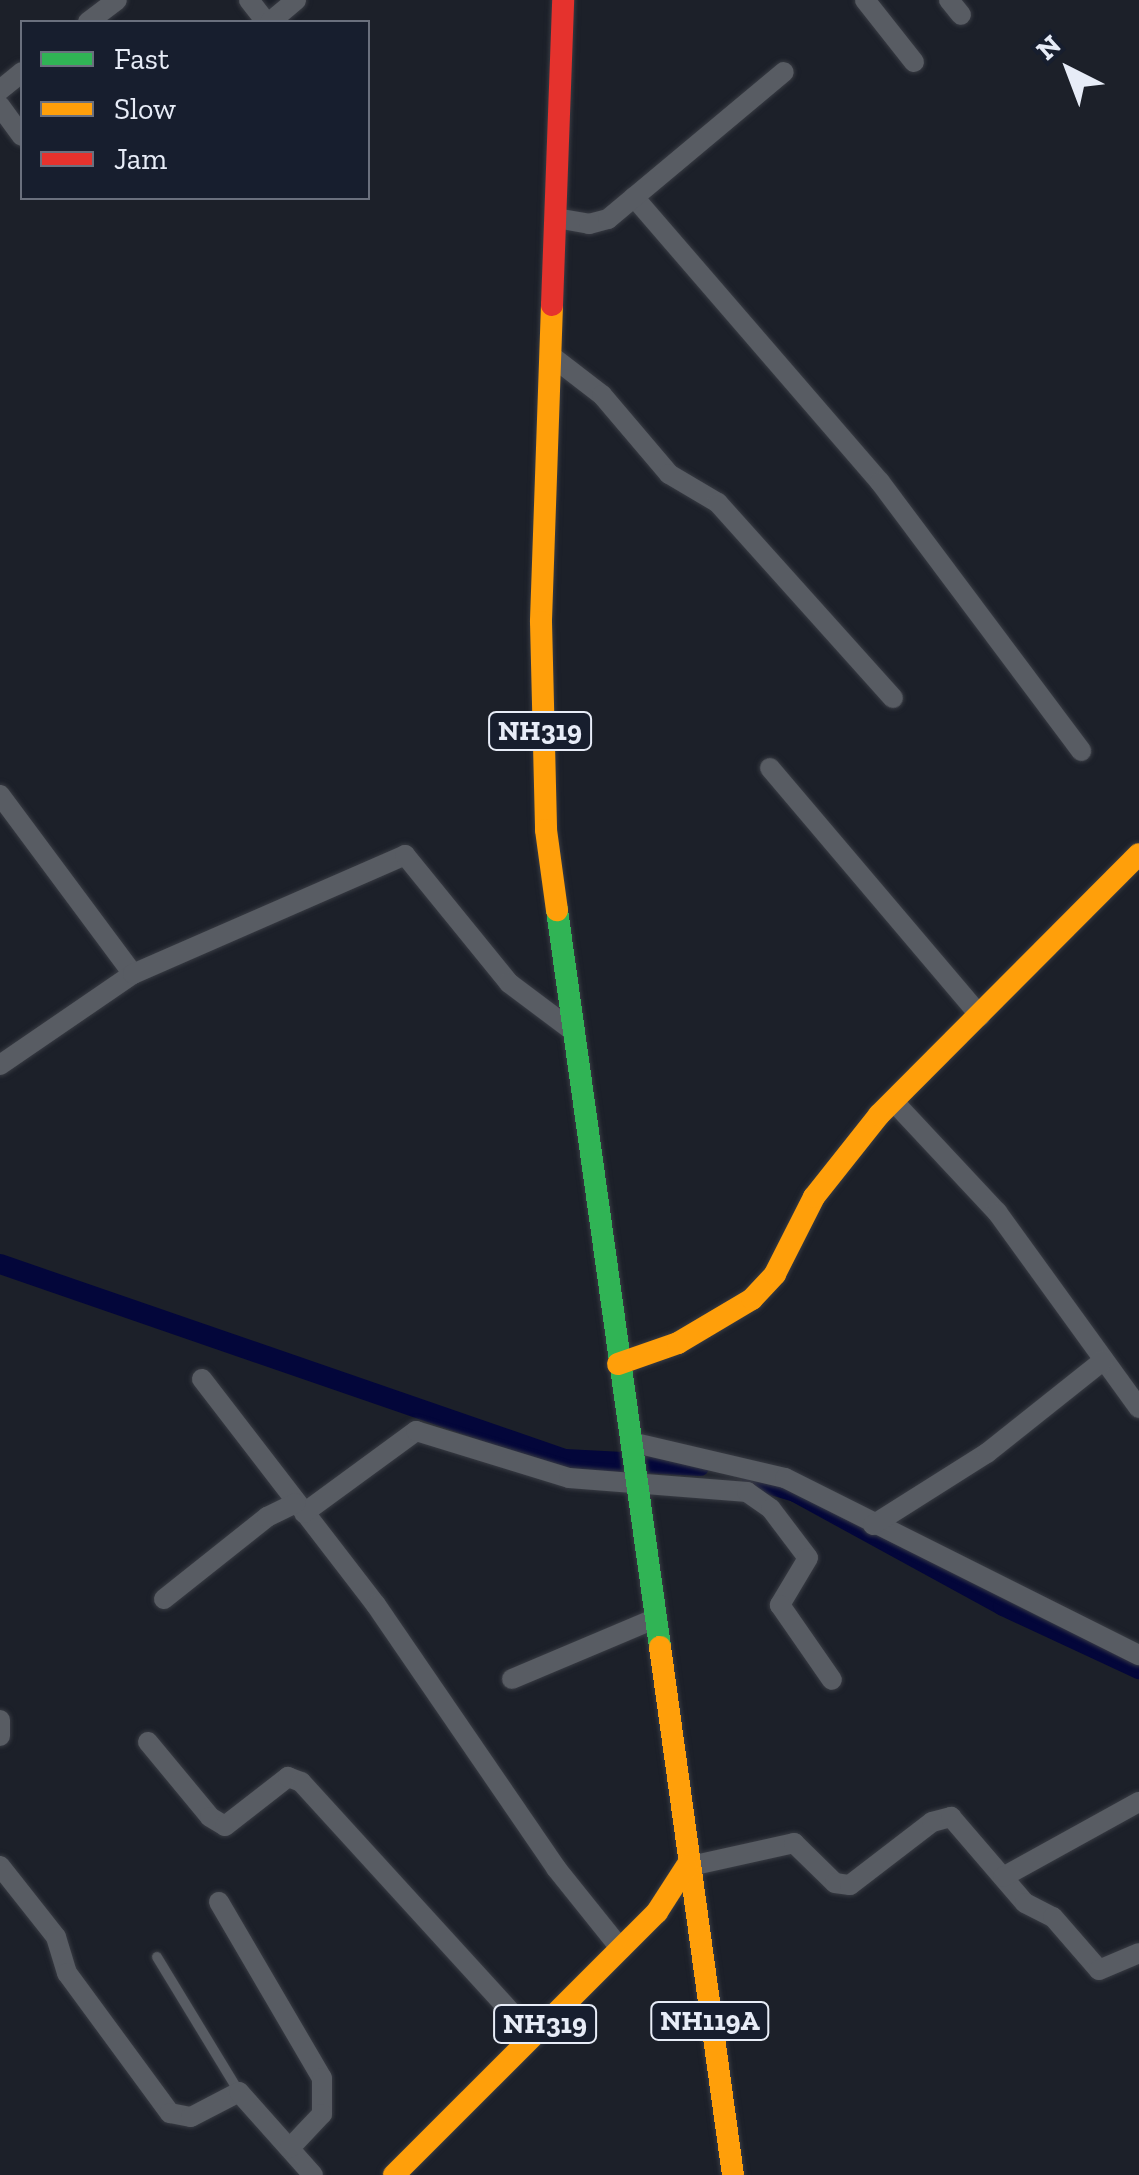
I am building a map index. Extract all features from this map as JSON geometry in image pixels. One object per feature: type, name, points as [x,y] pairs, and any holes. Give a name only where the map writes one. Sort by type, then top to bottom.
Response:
[{"type":"main road","name":"NH319","points":[[395,2175],[620,1949],[686,1867],[637,1484],[570,1028],[540,758],[563,0]]},
{"type":"main road","points":[[618,1364],[678,1343],[752,1299],[775,1274],[829,1176],[894,1102],[980,1016],[1007,980],[1139,854]]},
{"type":"main road","name":"NH119A","points":[[686,1867],[732,2175]]},
{"type":"street","points":[[91,20],[118,0]]},
{"type":"street","points":[[249,0],[266,20]]},
{"type":"street","points":[[271,20],[296,0]]},
{"type":"street","points":[[865,0],[914,62]]},
{"type":"street","points":[[556,218],[599,224],[784,72]]},
{"type":"street","points":[[0,90],[20,74]]},
{"type":"street","points":[[0,106],[20,133]]},
{"type":"street","points":[[634,197],[880,482],[1081,751]]},
{"type":"street","points":[[550,355],[602,395],[669,474],[718,502],[893,698]]},
{"type":"street","points":[[770,768],[980,1016]]},
{"type":"street","points":[[0,795],[133,974]]},
{"type":"street","points":[[0,1065],[133,974],[405,855],[508,983],[570,1028]]},
{"type":"street","points":[[894,1102],[998,1212],[1139,1408]]},
{"type":"street","points":[[873,1524],[987,1453],[1104,1360]]},
{"type":"street","points":[[202,1380],[300,1508],[620,1949]]},
{"type":"street","points":[[164,1598],[267,1517],[300,1508],[416,1431],[569,1478],[747,1492],[771,1508],[808,1558],[780,1605],[832,1680]]},
{"type":"street","points":[[632,1449],[770,1473],[1139,1654]]},
{"type":"street","points":[[512,1680],[654,1619]]},
{"type":"street","points":[[0,1720],[0,1736]]},
{"type":"street","points":[[148,1742],[210,1817],[225,1826],[288,1777],[302,1782],[533,2036]]},
{"type":"street","points":[[1003,1877],[1139,1802]]},
{"type":"street","points":[[686,1867],[794,1843],[835,1883],[850,1885],[932,1822],[952,1817],[1029,1906],[1052,1917],[1100,1971],[1139,1953]]},
{"type":"street","points":[[0,1866],[56,1936],[67,1974],[170,2113],[191,2118],[239,2092],[314,2175]]},
{"type":"street","points":[[218,1902],[322,2078],[322,2114],[290,2148]]},
{"type":"lane","points":[[157,1957],[239,2092]]},
{"type":"waterway","points":[[0,1264],[565,1459],[700,1466]]},
{"type":"waterway","points":[[752,1479],[795,1492],[1003,1606],[1139,1669]]},
{"type":"traffic: fast","points":[[557,910],[660,1647]]},
{"type":"traffic: slow","points":[[552,305],[541,622],[546,830],[557,910]]},
{"type":"traffic: slow","points":[[618,1364],[678,1343],[752,1299],[775,1274],[814,1197],[879,1115],[1139,854]]},
{"type":"traffic: slow","points":[[660,1647],[733,2175]]},
{"type":"traffic: slow","points":[[394,2175],[657,1912],[686,1867]]},
{"type":"traffic: jam","points":[[552,305],[563,0]]}]
